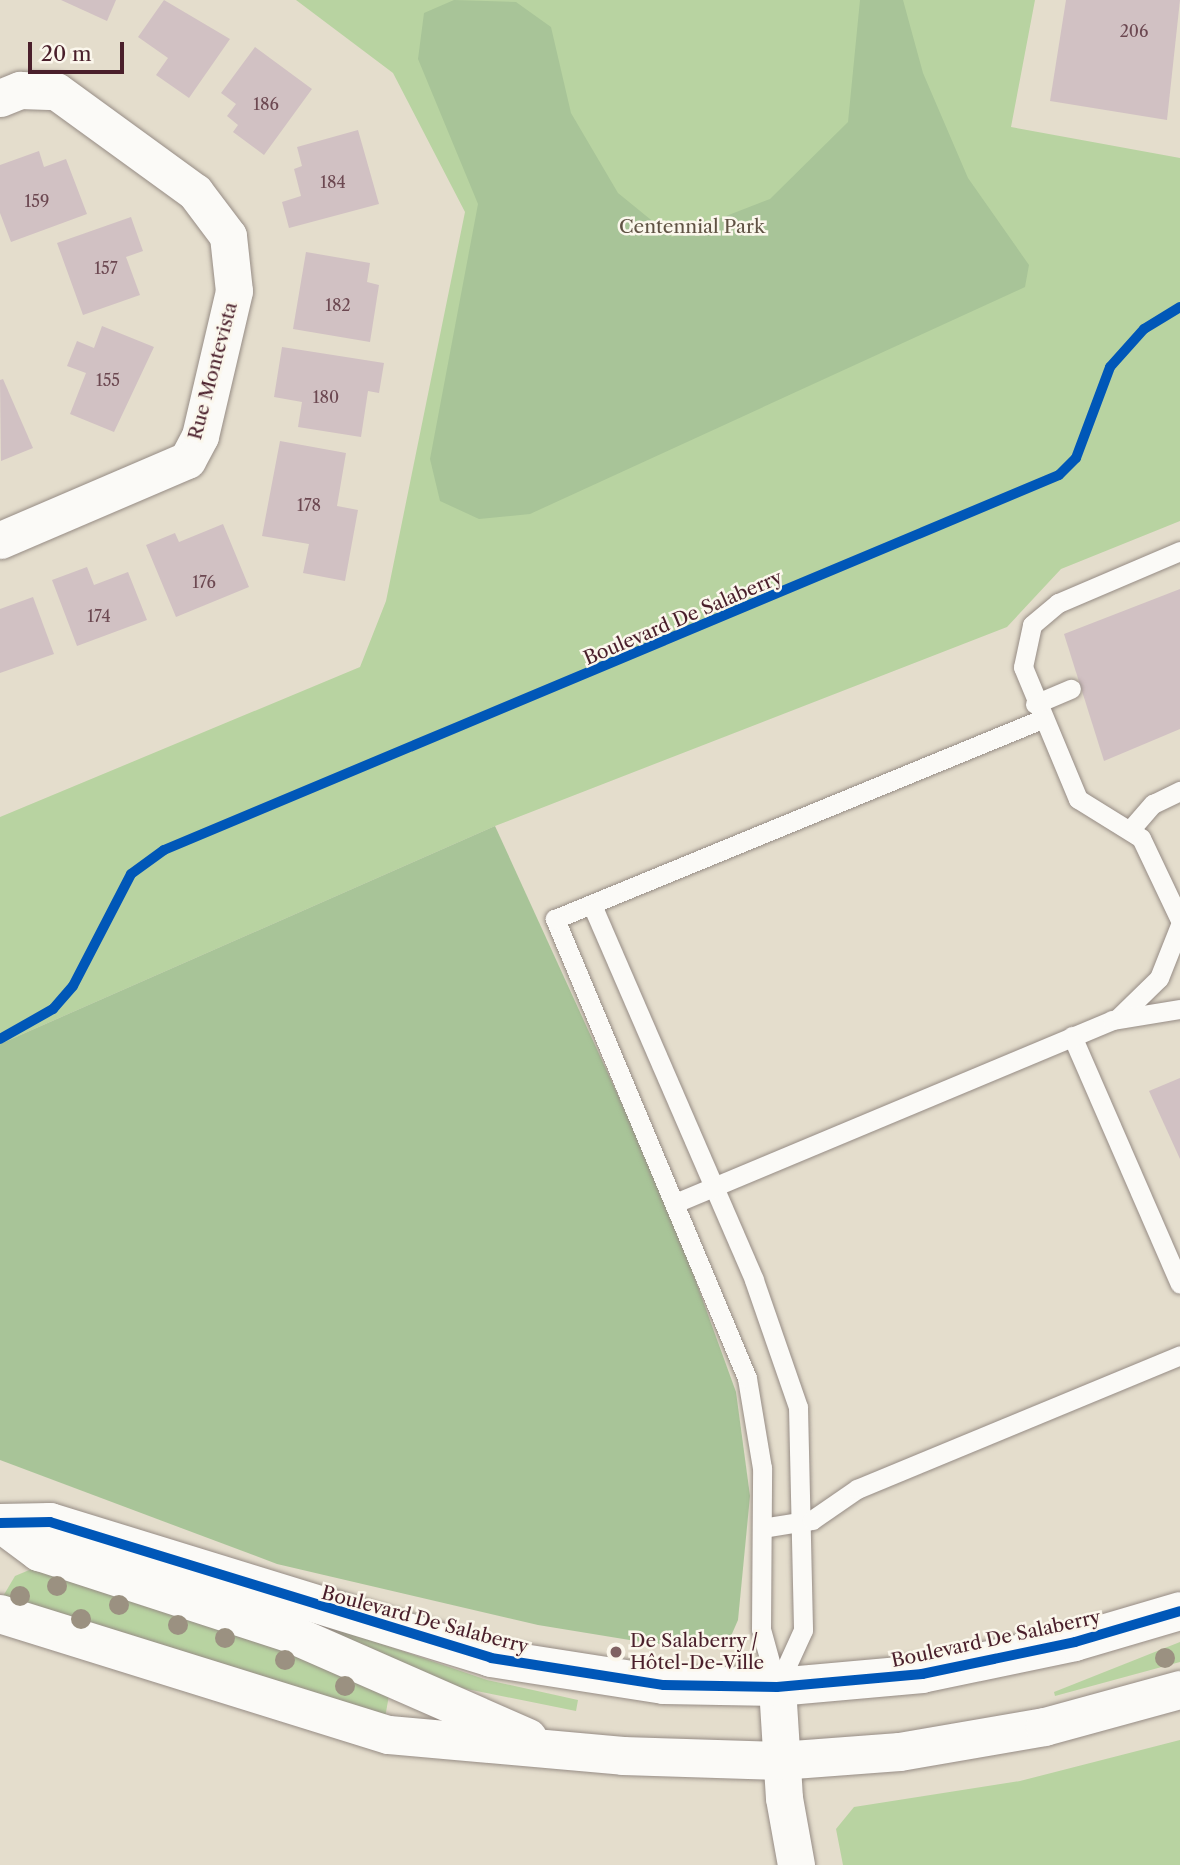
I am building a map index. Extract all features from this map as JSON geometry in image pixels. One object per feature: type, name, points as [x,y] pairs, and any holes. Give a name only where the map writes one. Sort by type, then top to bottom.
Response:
[{"type":"street","name":"Rue Montevista","points":[[0,98],[20,90],[56,91],[195,192],[228,236],[234,291],[200,436],[187,460],[0,540]]},
{"type":"street","name":"Boulevard De Salaberry","points":[[0,1523],[50,1522],[393,1633],[529,1667],[664,1685],[777,1687],[874,1681],[993,1661],[1180,1611]]},
{"type":"street","name":"Boulevard De Salaberry","points":[[0,1523],[38,1552],[289,1633],[555,1749]]},
{"type":"street","name":"Boulevard De Salaberry","points":[[0,1614],[373,1731],[555,1749],[780,1761],[900,1752],[1004,1735],[1180,1690]]},
{"type":"street","points":[[777,1687],[780,1761],[796,1865]]},
{"type":"lane","points":[[1118,1018],[1159,978],[1180,922],[1157,861],[1130,830],[1078,799],[1039,711],[1023,667],[1032,625],[1077,593],[1180,551]]},
{"type":"lane","points":[[777,1687],[761,1629],[760,1443],[747,1378],[555,919],[1039,711],[1071,689]]},
{"type":"lane","points":[[1130,830],[1153,804],[1180,791]]},
{"type":"lane","points":[[592,905],[713,1186],[792,1384],[803,1441],[803,1630],[777,1687]]},
{"type":"lane","points":[[675,1203],[1118,1018],[1180,1009]]},
{"type":"lane","points":[[1072,1036],[1180,1284]]},
{"type":"lane","points":[[762,1528],[804,1522],[857,1489],[1180,1354]]},
{"type":"green space","name":"Centennial Park","points":[[296,0],[1035,0],[1011,127],[1180,158],[1180,521],[1061,569],[1007,627],[495,826],[0,1044],[0,817],[360,667],[386,601],[465,212],[393,73]]},
{"type":"green space","points":[[454,0],[516,2],[551,27],[571,113],[618,193],[672,237],[770,199],[848,122],[860,0],[903,0],[923,73],[968,178],[1029,265],[1025,287],[530,514],[479,519],[440,501],[430,459],[478,204],[418,59],[424,13]]},
{"type":"green space","points":[[495,826],[669,1207],[736,1392],[750,1496],[738,1620],[731,1636],[713,1642],[654,1644],[538,1625],[277,1564],[0,1460],[0,1044]]},
{"type":"green space","points":[[34,1568],[289,1646],[389,1695],[385,1718],[2,1598],[15,1576]]},
{"type":"green space","points":[[306,1618],[487,1680],[578,1700],[576,1711],[437,1683]]},
{"type":"green space","points":[[1180,1642],[1180,1662],[1055,1696],[1054,1692]]},
{"type":"green space","points":[[1180,1740],[1180,1865],[843,1865],[836,1829],[854,1807],[1020,1781]]},
{"type":"building","points":[[61,0],[116,0],[107,21]]},
{"type":"building","points":[[164,0],[230,39],[189,98],[156,75],[168,58],[138,37]]},
{"type":"building","points":[[1066,0],[1180,0],[1167,120],[1050,101]]},
{"type":"building","points":[[255,47],[312,89],[264,155],[233,132],[238,125],[227,116],[236,104],[221,93]]},
{"type":"building","points":[[358,130],[379,204],[289,228],[282,202],[301,196],[294,169],[302,166],[297,147]]},
{"type":"building","points":[[39,151],[44,167],[66,159],[87,214],[11,242],[0,213],[0,165]]},
{"type":"building","points":[[131,217],[143,251],[126,257],[140,295],[83,315],[57,243]]},
{"type":"building","points":[[306,252],[370,263],[367,282],[379,285],[370,342],[293,329]]},
{"type":"building","points":[[102,326],[154,347],[114,432],[70,414],[86,373],[67,366],[77,341],[94,348]]},
{"type":"building","points":[[282,347],[384,363],[379,393],[368,391],[361,437],[298,427],[302,402],[274,397]]},
{"type":"building","points":[[3,379],[33,448],[1,461],[0,380]]},
{"type":"building","points":[[280,441],[346,453],[337,506],[358,510],[345,581],[303,573],[309,544],[262,536]]},
{"type":"building","points":[[223,524],[249,587],[176,617],[146,545],[175,533],[179,542]]},
{"type":"building","points":[[87,567],[94,585],[128,572],[147,620],[77,646],[52,580]]},
{"type":"building","points":[[1180,589],[1180,729],[1104,761],[1064,634]]},
{"type":"building","points":[[33,597],[54,654],[0,673],[0,609]]},
{"type":"building","points":[[1180,1078],[1180,1159],[1149,1091]]},
{"type":"cycle path","points":[[0,1039],[53,1009],[73,986],[131,874],[164,850],[1059,475],[1076,458],[1110,367],[1144,329],[1180,307]]},
{"type":"cycle path","points":[[0,1523],[50,1522],[491,1658],[664,1685],[777,1687],[922,1674],[1075,1642],[1180,1611]]},
{"type":"place","name":"De Salaberry / Hôtel-De-Ville","points":[[616,1652]]}]
